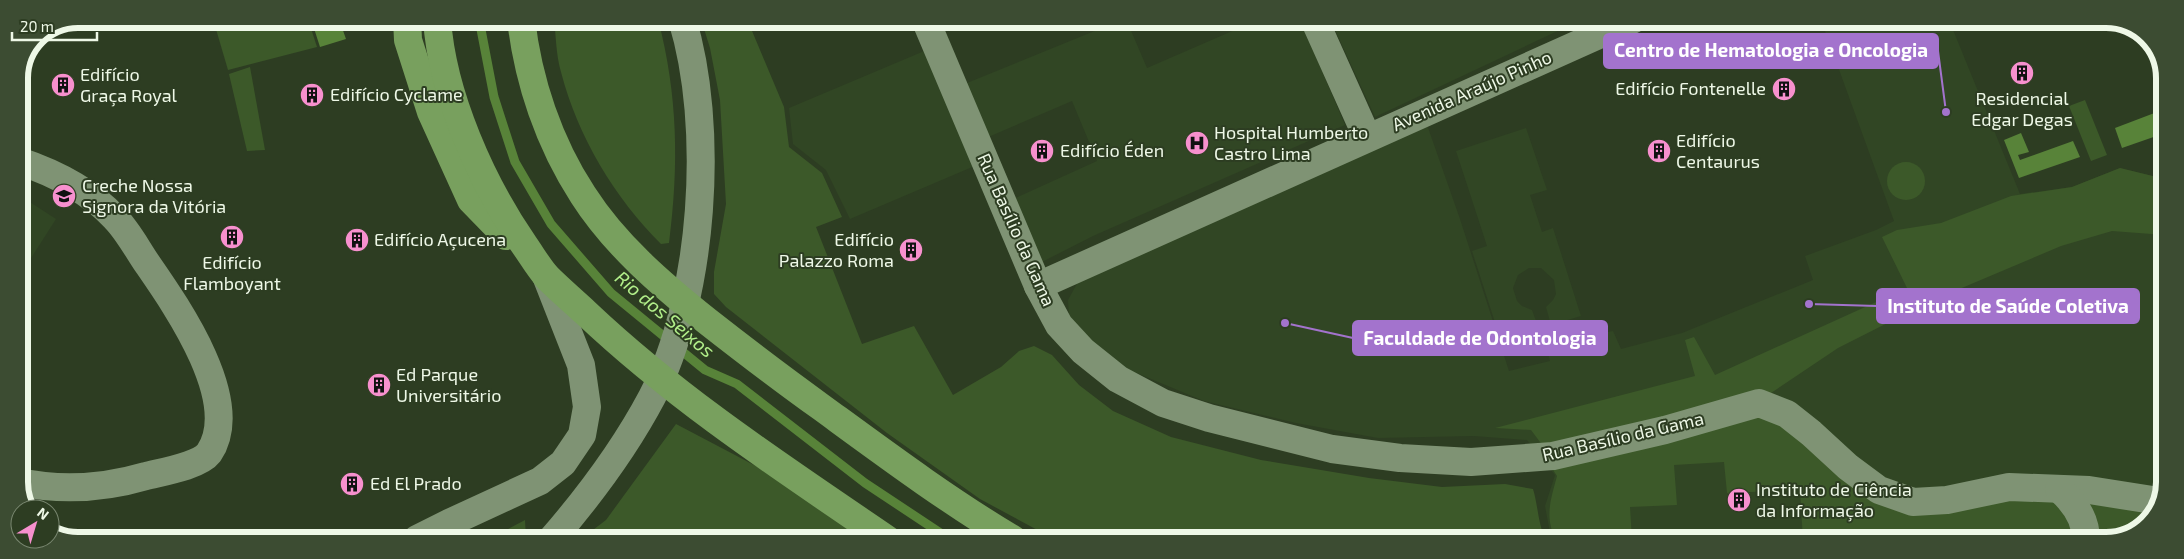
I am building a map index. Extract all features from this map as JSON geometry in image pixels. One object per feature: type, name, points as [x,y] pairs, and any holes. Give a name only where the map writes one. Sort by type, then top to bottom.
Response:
[{"type":"main road","points":[[408,28],[408,40],[431,112],[471,200],[546,276],[608,334],[673,388],[876,532]]},
{"type":"main road","points":[[438,28],[448,81],[471,149],[508,222],[546,276]]},
{"type":"main road","points":[[522,28],[523,41],[537,98],[557,149],[583,196],[614,236],[646,270],[760,363],[884,452],[1002,532]]},
{"type":"street","points":[[558,532],[612,463],[628,439],[653,396],[673,349],[687,292],[696,232],[701,167],[699,103],[685,28]]},
{"type":"street","name":"Rua Basílio da Gama","points":[[929,28],[1038,286],[1059,325],[1083,351],[1118,379],[1163,403],[1209,418],[1332,449],[1400,458],[1472,462],[1553,456],[1665,430],[1759,403],[1787,414],[1848,467],[1879,490],[1913,502],[1947,500],[2009,487],[2089,490],[2153,500]]},
{"type":"street","points":[[1318,28],[1367,138]]},
{"type":"street","name":"Avenida Araújo Pinho","points":[[1038,286],[1614,28]]},
{"type":"street","points":[[28,164],[45,170],[84,191],[116,219],[183,316],[206,365],[218,403],[218,436],[208,454],[193,464],[130,481],[98,486],[44,488],[28,484]]},
{"type":"street","points":[[433,532],[540,481],[563,463],[582,436],[587,407],[581,365],[546,276]]},
{"type":"street","points":[[2058,489],[2076,507],[2083,520],[2085,532]]},
{"type":"shaded area","points":[[216,28],[311,28],[317,47],[228,70]]},
{"type":"shaded area","points":[[314,28],[342,28],[346,39],[320,47]]},
{"type":"shaded area","points":[[555,28],[660,28],[670,76],[675,131],[674,186],[669,243],[661,244],[644,226],[613,186],[600,165],[577,120],[559,66]]},
{"type":"shaded area","points":[[704,28],[751,28],[784,107],[789,147],[822,173],[842,217],[816,227],[862,344],[914,326],[953,395],[1001,367],[1019,351],[1034,346],[1052,355],[1079,385],[1113,411],[1171,437],[1261,460],[1369,478],[1442,487],[1505,484],[1533,489],[1543,532],[1041,532],[980,499],[887,433],[726,307],[714,294],[714,272],[726,204],[720,100],[710,48]]},
{"type":"shaded area","name":"Hospital Humberto Castro Lima","points":[[1102,28],[1130,28],[1147,68],[1239,28],[1304,28],[1345,125],[1093,236],[1040,263],[1013,199],[1097,161],[1072,101],[986,138],[962,85]]},
{"type":"shaded area","points":[[1334,28],[1564,28],[1375,117]]},
{"type":"shaded area","points":[[1824,28],[1952,28],[2020,194],[2072,187],[2120,168],[2156,177],[2156,491],[2150,506],[2139,519],[2125,528],[2106,532],[1550,532],[1545,506],[1555,475],[1527,440],[1474,436],[1378,438],[1296,423],[1204,401],[1127,369],[1097,351],[1069,316],[1068,300],[1079,280],[1425,119],[1460,219],[1509,371],[1550,361],[1547,349],[1597,334],[1613,331],[1621,349],[1682,333],[1813,280],[1805,256],[1876,230],[1894,221]]},
{"type":"shaded area","points":[[929,49],[977,165],[850,219],[826,170],[793,144],[789,108]]},
{"type":"shaded area","points":[[250,67],[265,150],[247,151],[229,74]]},
{"type":"shaded area","points":[[2085,100],[2107,155],[2091,161],[2069,106]]},
{"type":"shaded area","points":[[2156,112],[2156,136],[2122,148],[2115,128]]},
{"type":"shaded area","points":[[1526,128],[1547,190],[1530,195],[1542,232],[1553,228],[1581,316],[1551,325],[1546,307],[1556,294],[1554,280],[1541,268],[1529,268],[1518,275],[1513,288],[1517,301],[1522,306],[1532,310],[1539,329],[1501,341],[1472,251],[1487,246],[1456,151]]},
{"type":"shaded area","points":[[2021,133],[2029,152],[2018,155],[2020,160],[2073,141],[2080,157],[2019,178],[2004,140]]},
{"type":"shaded area","points":[[1906,162],[1919,168],[1925,181],[1919,194],[1906,200],[1893,194],[1887,181],[1893,168]]},
{"type":"shaded area","points":[[2120,168],[2156,177],[2156,234],[2112,231],[2061,246],[1931,301],[1838,348],[1759,401],[1549,454],[1531,430],[1495,428],[1695,376],[1685,340],[1694,337],[1715,375],[1907,288],[1882,237],[1897,230],[1941,223],[2011,196],[2072,187]]},
{"type":"shaded area","points":[[28,201],[56,219],[28,263]]},
{"type":"shaded area","points":[[1758,408],[1877,494],[2051,488],[2076,532],[1803,532],[1800,490],[1727,493],[1724,462],[1674,465],[1677,505],[1630,507],[1632,532],[1552,532],[1549,516],[1557,476],[1548,462]]},
{"type":"shaded area","points":[[676,424],[788,483],[862,532],[590,532],[606,520]]},
{"type":"shaded area","points":[[2072,493],[2150,505],[2139,519],[2125,528],[2116,531],[2088,532]]},
{"type":"shaded area","points":[[525,520],[526,532],[502,532]]},
{"type":"waterway","name":"Rio dos Seixos","points":[[481,28],[494,97],[515,162],[551,224],[611,293],[705,370],[737,384],[865,483],[939,532]]},
{"type":"place","name":"Residencial Edgar Degas","points":[[2022,73]]},
{"type":"place","name":"Edifício Graça Royal","points":[[63,85]]},
{"type":"place","name":"Edifício Fontenelle","points":[[1784,89]]},
{"type":"place","name":"Edifício Cyclame","points":[[312,95]]},
{"type":"place","name":"Centro de Hematologia e Oncologia","points":[[1946,112]]},
{"type":"place","name":"Hospital Humberto Castro Lima","points":[[1197,143]]},
{"type":"place","name":"Edifício Éden","points":[[1042,151]]},
{"type":"place","name":"Edifício Centaurus","points":[[1659,151]]},
{"type":"place","name":"Creche Nossa Signora da Vitória","points":[[64,196]]},
{"type":"place","name":"Edifício Flamboyant","points":[[232,237]]},
{"type":"place","name":"Edifício Açucena","points":[[357,240]]},
{"type":"place","name":"Edifício Palazzo Roma","points":[[911,250]]},
{"type":"place","name":"Instituto de Saúde Coletiva","points":[[1809,304]]},
{"type":"place","name":"Faculdade de Odontologia","points":[[1285,323]]},
{"type":"place","name":"Ed Parque Universitário","points":[[379,385]]},
{"type":"place","name":"Ed El Prado","points":[[352,484]]},
{"type":"place","name":"Instituto de Ciência da Informação","points":[[1739,500]]}]
